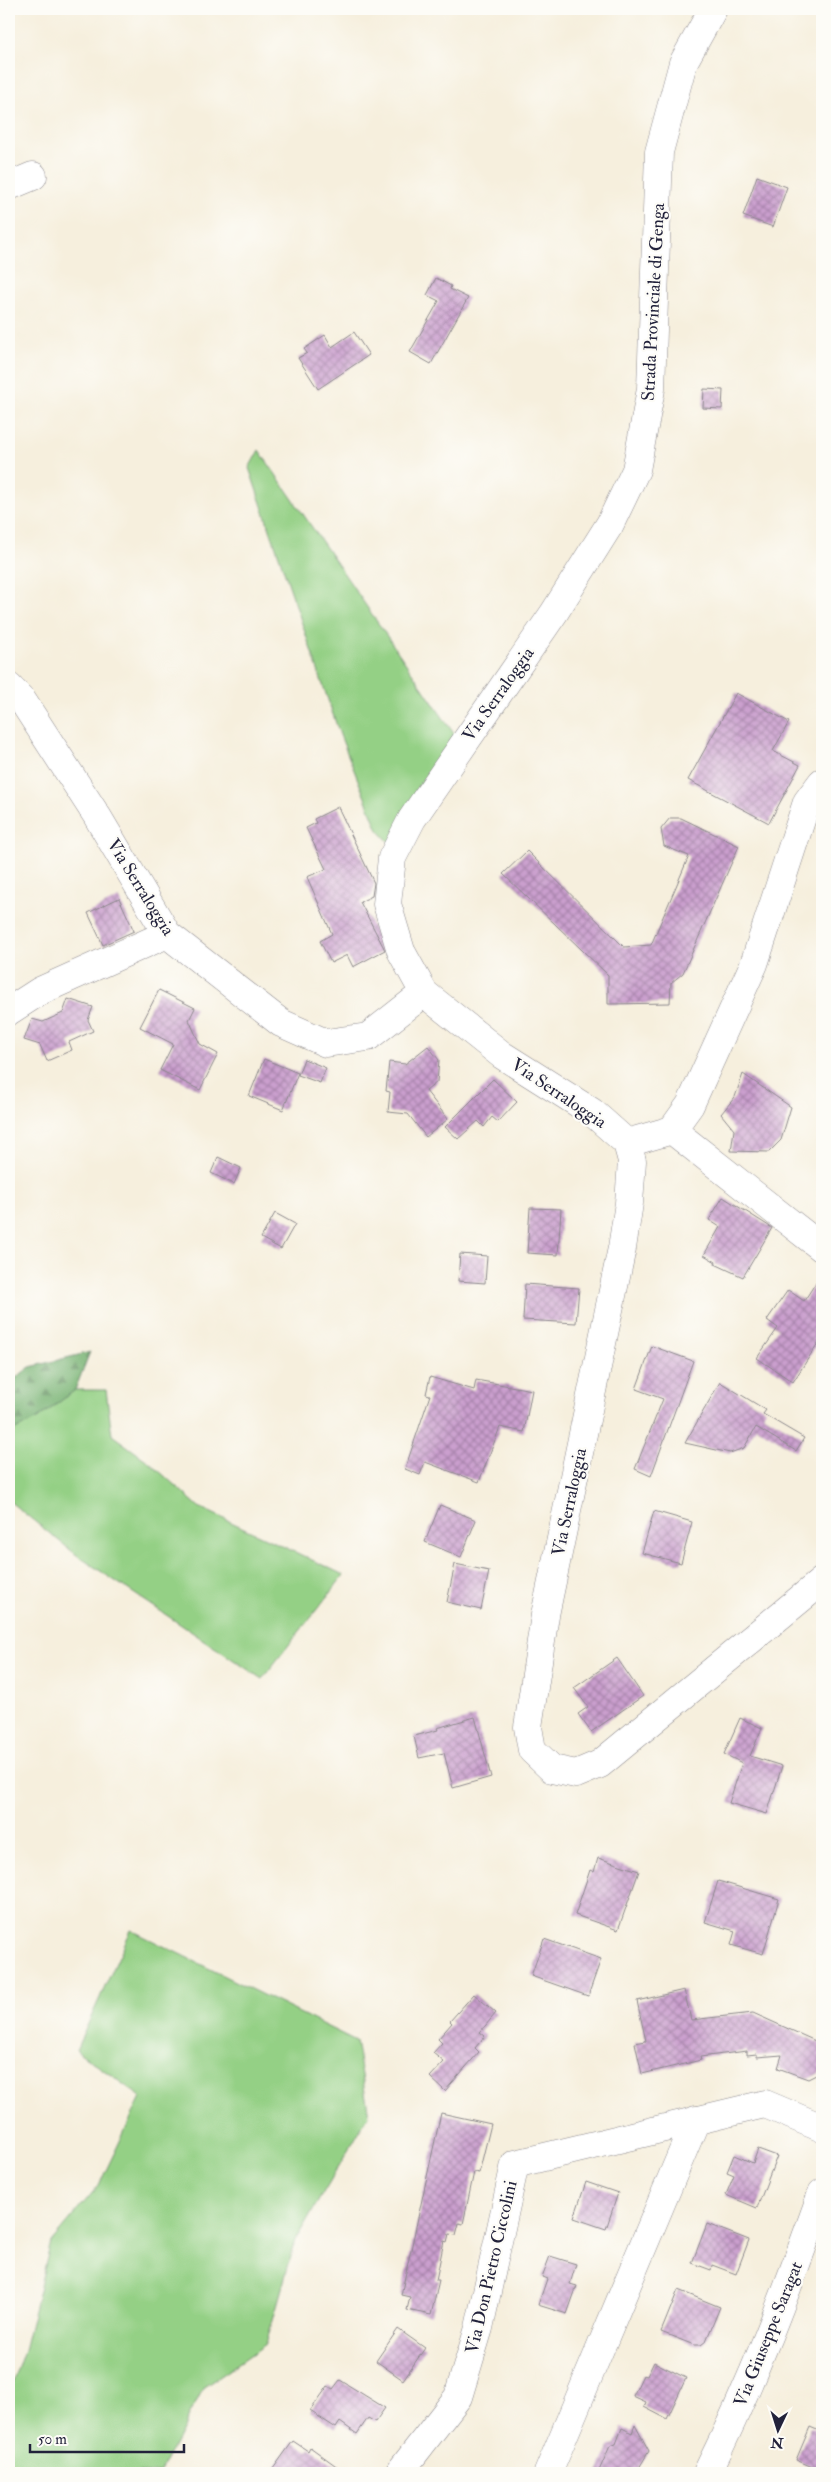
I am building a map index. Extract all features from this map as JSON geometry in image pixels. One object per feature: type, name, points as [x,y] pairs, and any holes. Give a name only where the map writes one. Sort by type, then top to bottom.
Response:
[{"type":"street","name":"Strada Provinciale di Genga","points":[[554,613],[610,524],[636,470],[652,389],[659,152],[683,63],[713,9]]},
{"type":"street","name":"Via Serraloggia","points":[[554,613],[412,819],[392,858],[387,904],[402,951],[424,994],[502,1055],[592,1112],[627,1143],[632,1161],[630,1203],[622,1248],[545,1615],[528,1727],[532,1750],[552,1769],[576,1774],[600,1764],[822,1581]]},
{"type":"street","name":"Via Serraloggia","points":[[9,687],[22,700],[97,816],[167,934],[281,1023],[326,1043],[368,1037],[424,994]]},
{"type":"street","points":[[627,1143],[672,1130],[690,1105],[754,964],[807,802],[822,782]]},
{"type":"street","points":[[9,1011],[40,991],[167,934]]},
{"type":"street","points":[[672,1130],[822,1248]]},
{"type":"street","name":"Via Don Pietro Ciccolini","points":[[399,2473],[458,2397],[479,2328],[515,2164],[765,2104],[822,2128]]},
{"type":"street","points":[[548,2473],[696,2120]]},
{"type":"street","name":"Via Giuseppe Saragat","points":[[707,2473],[728,2431],[776,2315],[822,2193]]},
{"type":"green space","points":[[259,450],[457,738],[392,845],[378,830],[340,735],[249,468]]},
{"type":"green space","points":[[90,1352],[75,1390],[37,1419],[9,1433],[9,1383],[30,1367]]},
{"type":"green space","points":[[75,1390],[106,1390],[112,1435],[149,1462],[199,1507],[344,1575],[262,1679],[78,1556],[9,1501],[9,1433],[37,1419]]},
{"type":"green space","points":[[131,1930],[356,2041],[369,2115],[296,2239],[266,2344],[204,2387],[160,2473],[9,2473],[9,2393],[24,2350],[51,2242],[99,2185],[141,2097],[76,2050]]},
{"type":"building","points":[[757,176],[787,187],[773,227],[743,216]]},
{"type":"building","points":[[436,278],[451,286],[450,289],[468,298],[431,364],[410,352],[439,301],[427,295]]},
{"type":"building","points":[[354,332],[369,355],[318,389],[298,358],[307,353],[304,349],[325,335],[332,347]]},
{"type":"building","points":[[704,389],[723,390],[722,409],[703,408]]},
{"type":"building","points":[[736,693],[789,722],[773,751],[800,765],[769,823],[688,780]]},
{"type":"building","points":[[338,807],[374,883],[372,896],[360,902],[385,950],[353,967],[347,955],[331,963],[320,941],[332,934],[307,877],[326,869],[306,828],[316,823],[314,819]]},
{"type":"building","points":[[670,818],[681,818],[739,846],[683,973],[671,983],[670,1003],[608,1004],[608,975],[503,874],[527,851],[624,947],[651,945],[689,856],[664,846],[661,829]]},
{"type":"building","points":[[119,898],[134,931],[103,945],[88,913]]},
{"type":"building","points":[[159,990],[195,1008],[189,1020],[200,1044],[218,1054],[200,1090],[160,1070],[173,1044],[140,1027]]},
{"type":"building","points":[[68,999],[93,1007],[88,1020],[93,1031],[69,1042],[72,1050],[47,1061],[40,1045],[24,1040],[32,1019],[43,1022],[63,1013]]},
{"type":"building","points":[[428,1046],[439,1060],[437,1082],[426,1091],[448,1119],[426,1137],[408,1114],[388,1112],[390,1092],[386,1091],[389,1062],[405,1064]]},
{"type":"building","points":[[264,1059],[298,1073],[283,1110],[249,1096]]},
{"type":"building","points":[[304,1059],[326,1068],[320,1083],[298,1075]]},
{"type":"building","points":[[743,1074],[791,1107],[781,1140],[769,1152],[731,1151],[734,1130],[721,1114],[735,1097]]},
{"type":"building","points":[[493,1079],[517,1102],[498,1122],[492,1117],[484,1127],[478,1121],[458,1139],[445,1127]]},
{"type":"building","points":[[218,1157],[241,1168],[234,1184],[211,1173]]},
{"type":"building","points":[[723,1197],[772,1228],[743,1277],[715,1264],[716,1262],[704,1255],[720,1227],[709,1220]]},
{"type":"building","points":[[530,1208],[561,1209],[558,1255],[527,1253]]},
{"type":"building","points":[[275,1213],[295,1224],[281,1249],[261,1238]]},
{"type":"building","points":[[460,1254],[487,1256],[485,1283],[458,1281]]},
{"type":"building","points":[[822,1273],[822,1337],[793,1382],[757,1358],[778,1328],[767,1320],[788,1290],[804,1301]]},
{"type":"building","points":[[525,1284],[579,1288],[576,1323],[523,1320]]},
{"type":"building","points":[[652,1346],[693,1361],[651,1476],[635,1469],[663,1399],[636,1389]]},
{"type":"building","points":[[430,1377],[474,1390],[476,1380],[532,1390],[524,1432],[500,1427],[479,1482],[425,1462],[420,1475],[405,1469],[430,1395],[426,1394]]},
{"type":"building","points":[[720,1382],[766,1410],[763,1414],[804,1438],[796,1451],[756,1427],[744,1448],[730,1453],[685,1443]]},
{"type":"building","points":[[440,1505],[476,1520],[461,1557],[425,1542]]},
{"type":"building","points":[[654,1511],[692,1522],[681,1563],[642,1553]]},
{"type":"building","points":[[455,1564],[489,1571],[481,1610],[447,1602]]},
{"type":"building","points":[[617,1658],[643,1696],[591,1732],[578,1714],[588,1707],[574,1688]]},
{"type":"building","points":[[475,1717],[491,1777],[453,1788],[444,1753],[419,1758],[414,1736]]},
{"type":"building","points":[[740,1718],[762,1728],[750,1756],[782,1766],[767,1814],[729,1803],[742,1763],[724,1754]]},
{"type":"building","points":[[598,1858],[639,1871],[618,1930],[575,1915],[590,1870],[594,1872]]},
{"type":"building","points":[[718,1881],[779,1899],[763,1954],[731,1945],[735,1931],[705,1922]]},
{"type":"building","points":[[544,1939],[601,1959],[588,1996],[531,1976]]},
{"type":"building","points":[[684,1990],[691,2020],[753,2013],[822,2044],[822,2072],[808,2079],[778,2068],[782,2055],[757,2057],[757,2054],[747,2055],[747,2051],[700,2057],[701,2060],[642,2074],[635,2043],[646,2041],[637,2001]]},
{"type":"building","points":[[474,1994],[496,2013],[480,2032],[485,2036],[475,2048],[479,2052],[445,2091],[430,2077],[444,2062],[433,2053],[442,2043],[438,2039],[452,2023],[450,2021]]},
{"type":"building","points":[[441,2113],[491,2124],[479,2173],[474,2172],[463,2224],[459,2223],[456,2235],[449,2234],[447,2242],[444,2241],[436,2280],[439,2280],[431,2315],[407,2310],[410,2297],[401,2295]]},
{"type":"building","points":[[758,2149],[777,2156],[757,2208],[726,2195],[734,2175],[727,2172],[734,2155],[753,2163]]},
{"type":"building","points":[[586,2182],[618,2193],[606,2229],[574,2218]]},
{"type":"building","points":[[707,2224],[749,2240],[736,2274],[712,2265],[711,2270],[692,2263]]},
{"type":"building","points":[[550,2256],[576,2264],[570,2284],[577,2286],[567,2314],[538,2305],[547,2279],[542,2277]]},
{"type":"building","points":[[678,2290],[720,2307],[706,2341],[701,2345],[694,2345],[661,2332]]},
{"type":"building","points":[[398,2329],[425,2348],[403,2380],[376,2361]]},
{"type":"building","points":[[654,2362],[686,2378],[667,2419],[644,2407],[646,2402],[633,2396],[643,2375],[647,2376]]},
{"type":"building","points":[[340,2380],[385,2408],[375,2422],[368,2418],[357,2434],[340,2422],[336,2428],[310,2411],[328,2386],[333,2389]]},
{"type":"building","points":[[635,2425],[649,2451],[636,2473],[598,2473],[610,2446],[616,2444],[622,2428],[632,2433]]},
{"type":"building","points":[[810,2427],[822,2432],[822,2471],[796,2460]]},
{"type":"building","points":[[293,2441],[308,2451],[310,2447],[346,2473],[270,2473]]}]
